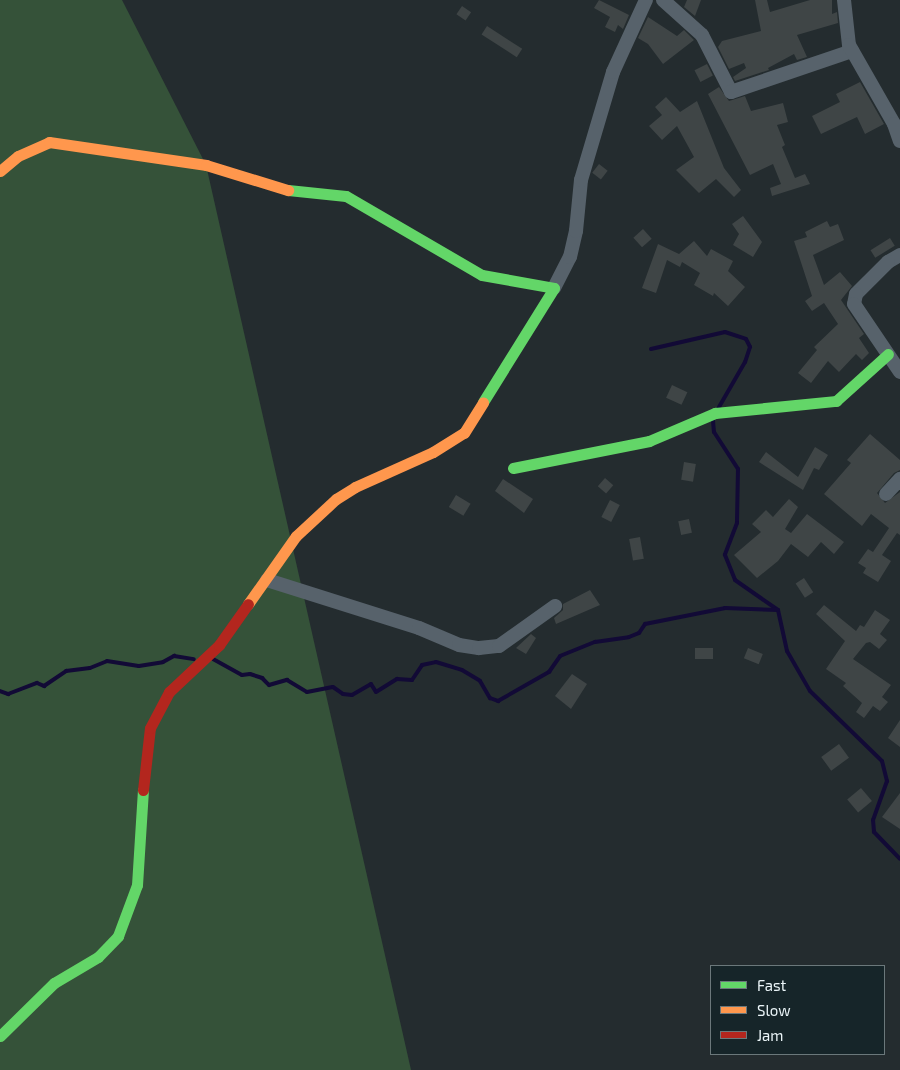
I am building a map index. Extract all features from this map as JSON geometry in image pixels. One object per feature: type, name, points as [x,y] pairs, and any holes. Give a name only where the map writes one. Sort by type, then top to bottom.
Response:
[{"type":"street","points":[[0,1036],[54,983],[98,957],[118,936],[137,885],[138,837],[150,728],[169,692],[219,644],[267,580],[296,536],[336,500],[355,487],[433,452],[464,433],[554,288],[570,257],[576,231],[581,180],[613,72],[646,0]]},
{"type":"street","points":[[663,0],[702,35],[731,92],[852,51]]},
{"type":"street","points":[[844,0],[852,51],[894,124],[900,141]]},
{"type":"street","points":[[0,171],[18,156],[49,142],[206,165],[277,189],[346,196],[482,275],[554,288]]},
{"type":"street","points":[[900,255],[888,262],[856,294],[854,304],[893,355],[900,372]]},
{"type":"street","points":[[513,468],[649,441],[715,413],[836,401],[893,355]]},
{"type":"street","points":[[886,494],[900,479]]},
{"type":"street","points":[[267,580],[419,628],[459,646],[479,648],[499,646],[555,606]]},
{"type":"green space","points":[[0,0],[122,0],[206,165],[411,1070],[0,1070]]},
{"type":"building","points":[[599,0],[629,15],[623,29],[618,25],[615,32],[605,27],[610,17],[594,8]]},
{"type":"building","points":[[687,0],[701,0],[695,16],[684,7]]},
{"type":"building","points":[[755,0],[767,0],[770,12],[810,0],[832,0],[832,14],[837,12],[838,23],[797,35],[807,57],[797,60],[794,54],[768,68],[769,70],[735,81],[733,77],[746,68],[744,63],[729,69],[718,47],[722,41],[761,31]]},
{"type":"building","points":[[462,6],[471,12],[466,20],[456,14]]},
{"type":"building","points":[[648,17],[677,36],[684,30],[694,40],[663,64],[648,44],[638,38]]},
{"type":"building","points":[[487,26],[522,49],[517,57],[482,34]]},
{"type":"building","points":[[707,64],[713,76],[700,82],[695,70]]},
{"type":"building","points":[[860,82],[884,124],[865,134],[857,117],[821,134],[812,116],[840,102],[836,94]]},
{"type":"building","points":[[719,87],[729,101],[745,96],[751,111],[783,103],[788,122],[777,125],[785,145],[782,147],[795,178],[805,174],[810,184],[772,196],[770,188],[781,184],[773,164],[750,175],[708,94]]},
{"type":"building","points":[[666,97],[680,112],[697,101],[724,168],[741,190],[734,197],[716,179],[699,193],[676,170],[694,157],[677,126],[662,140],[649,126],[662,115],[655,107]]},
{"type":"building","points":[[599,164],[608,171],[601,179],[592,173]]},
{"type":"building","points":[[743,216],[762,242],[753,257],[733,245],[739,234],[732,224]]},
{"type":"building","points":[[827,221],[830,227],[838,224],[844,240],[813,255],[824,285],[840,272],[852,286],[841,300],[864,334],[859,338],[869,353],[862,360],[856,354],[839,372],[828,361],[811,383],[798,373],[817,350],[814,347],[838,324],[824,303],[812,311],[805,301],[812,296],[794,241],[807,237],[805,232]]},
{"type":"building","points":[[643,229],[652,239],[642,247],[633,238]]},
{"type":"building","points":[[890,238],[895,246],[875,258],[870,250]]},
{"type":"building","points":[[694,241],[707,256],[711,249],[733,261],[728,271],[745,287],[728,306],[714,293],[713,296],[694,285],[700,273],[682,262],[680,267],[667,260],[656,293],[642,288],[658,244],[679,254]]},
{"type":"building","points":[[672,385],[687,392],[681,405],[666,398]]},
{"type":"building","points":[[870,434],[900,460],[900,470],[894,473],[877,493],[885,503],[900,492],[900,535],[897,533],[882,555],[891,561],[878,582],[863,573],[866,568],[858,563],[868,549],[873,552],[889,528],[871,514],[862,526],[824,494],[851,463],[847,460]]},
{"type":"building","points":[[815,447],[828,455],[819,470],[814,468],[803,490],[759,462],[766,452],[798,477]]},
{"type":"building","points":[[684,462],[696,464],[693,482],[681,480]]},
{"type":"building","points":[[605,478],[613,485],[606,494],[598,486]]},
{"type":"building","points":[[503,479],[533,499],[524,513],[495,491]]},
{"type":"building","points":[[456,495],[471,504],[463,516],[449,507]]},
{"type":"building","points":[[789,499],[798,507],[785,529],[791,533],[807,514],[844,542],[834,554],[821,542],[808,557],[791,544],[778,561],[757,578],[734,555],[761,532],[752,524],[766,510],[773,517]]},
{"type":"building","points":[[610,500],[620,505],[611,522],[601,517]]},
{"type":"building","points":[[689,519],[692,533],[681,535],[678,521]]},
{"type":"building","points":[[640,537],[644,559],[633,561],[629,539]]},
{"type":"building","points":[[804,578],[813,592],[805,598],[796,583]]},
{"type":"building","points":[[590,590],[600,605],[556,624],[554,618],[563,610],[563,604]]},
{"type":"building","points":[[824,605],[856,631],[860,625],[864,627],[875,610],[890,620],[880,634],[887,640],[879,649],[870,642],[866,643],[853,659],[891,685],[882,697],[888,702],[880,711],[873,706],[864,718],[856,712],[862,703],[843,686],[846,683],[826,669],[845,641],[816,614]]},
{"type":"building","points":[[531,634],[536,638],[526,654],[516,648]]},
{"type":"building","points":[[695,648],[713,648],[713,659],[695,659]]},
{"type":"building","points":[[748,648],[763,654],[759,664],[744,658]]},
{"type":"building","points":[[572,674],[587,684],[571,709],[555,696]]},
{"type":"building","points":[[900,720],[900,747],[888,738]]},
{"type":"building","points":[[839,744],[849,758],[831,771],[821,757]]},
{"type":"building","points":[[861,788],[872,801],[858,813],[847,800]]},
{"type":"building","points":[[900,793],[900,829],[882,817]]},
{"type":"waterway","points":[[651,349],[725,332],[746,339],[750,347],[745,362],[719,407]]},
{"type":"waterway","points":[[713,421],[714,432],[738,469],[737,523],[725,555],[735,580],[778,610],[787,651],[810,691],[882,761],[887,781],[873,820],[874,832],[900,859]]},
{"type":"waterway","points":[[213,659],[242,675],[250,674],[262,678],[269,685],[287,680],[307,692],[333,687],[343,694],[352,695],[371,684],[376,692],[397,679],[412,680],[422,665],[436,662],[462,670],[480,681],[490,698],[498,701],[549,672],[560,656],[595,642],[629,637],[639,633],[645,624],[725,608],[778,610]]},
{"type":"waterway","points":[[0,691],[8,694],[37,683],[44,686],[66,671],[90,668],[107,661],[139,666],[163,662],[174,656],[194,659]]},
{"type":"traffic: fast","points":[[288,190],[346,196],[482,275],[554,288],[483,402]]},
{"type":"traffic: fast","points":[[513,468],[649,441],[715,413],[836,401],[888,354]]},
{"type":"traffic: fast","points":[[0,1036],[54,983],[98,957],[118,936],[137,885],[143,790]]},
{"type":"traffic: slow","points":[[0,171],[18,156],[49,142],[206,165],[288,190]]},
{"type":"traffic: slow","points":[[248,604],[296,536],[336,499],[355,487],[433,452],[464,433],[483,402]]},
{"type":"traffic: jam","points":[[143,790],[150,728],[169,692],[219,645],[248,604]]}]
